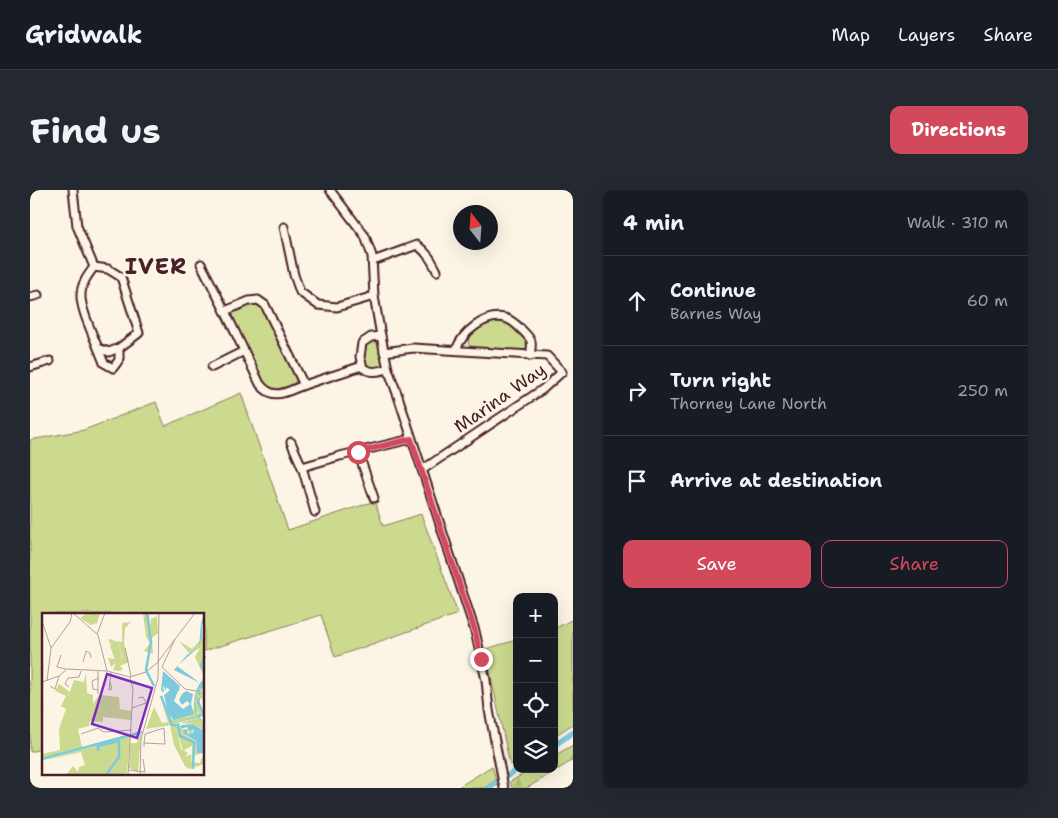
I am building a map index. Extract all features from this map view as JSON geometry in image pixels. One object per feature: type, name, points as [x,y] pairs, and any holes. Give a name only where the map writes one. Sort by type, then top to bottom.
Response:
[{"type":"street","points":[[73,190],[77,226],[94,267]]},
{"type":"street","points":[[330,190],[365,236],[374,260],[374,296],[388,369],[475,631],[486,680],[489,710],[504,788]]},
{"type":"street","points":[[284,227],[294,275],[300,292],[318,305],[337,307],[374,296]]},
{"type":"street","points":[[374,260],[418,245],[423,249],[437,271]]},
{"type":"street","points":[[201,264],[260,384],[271,394],[278,395],[362,366]]},
{"type":"street","points":[[94,267],[86,278],[81,296],[89,324],[104,363],[112,368],[119,360],[118,348]]},
{"type":"street","points":[[94,267],[108,270],[121,277],[139,333],[109,352],[98,348]]},
{"type":"street","points":[[30,297],[38,295]]},
{"type":"street","points":[[225,311],[249,301],[258,300],[265,305],[304,385]]},
{"type":"street","points":[[384,352],[413,348],[530,356],[532,343],[530,338],[513,322],[500,317],[489,318],[470,330],[461,339],[456,350]]},
{"type":"street","points":[[381,336],[371,337],[362,343],[360,357],[362,366],[368,371],[376,372],[388,369]]},
{"type":"street","points":[[212,367],[244,351]]},
{"type":"street","name":"Marina Way","points":[[422,470],[534,395],[562,372],[547,356],[530,356]]},
{"type":"street","points":[[30,368],[50,361]]},
{"type":"street","points":[[302,467],[411,439]]},
{"type":"street","points":[[291,442],[302,467],[315,512]]},
{"type":"street","points":[[358,452],[374,498]]},
{"type":"green space","points":[[256,302],[263,308],[297,376],[293,387],[274,393],[267,390],[234,321],[233,313]]},
{"type":"green space","points":[[501,320],[512,324],[529,342],[528,348],[522,352],[472,347],[469,345],[468,339],[470,334],[478,326]]},
{"type":"green space","points":[[374,341],[380,347],[383,355],[381,367],[378,370],[367,363],[364,355],[367,342]]},
{"type":"green space","points":[[241,393],[288,530],[375,501],[383,526],[421,514],[458,614],[335,657],[321,615],[205,651],[205,613],[42,613],[42,749],[30,752],[30,440],[84,430],[156,402],[165,426]]},
{"type":"green space","points":[[573,619],[573,724],[558,733],[558,638],[558,627]]},
{"type":"green space","points":[[513,641],[513,763],[510,765],[485,649]]},
{"type":"green space","points":[[573,745],[573,760],[558,769],[558,754]]},
{"type":"green space","points":[[492,766],[496,780],[484,788],[457,788]]},
{"type":"green space","points":[[525,773],[552,773],[527,788],[512,788],[510,782]]},
{"type":"waterway","points":[[558,742],[573,732]]},
{"type":"waterway","points":[[489,788],[513,772]]},
{"type":"district","name":"IVER","points":[[156,266]]},
{"type":"route","points":[[358,452],[411,439],[475,631],[481,659]]}]
